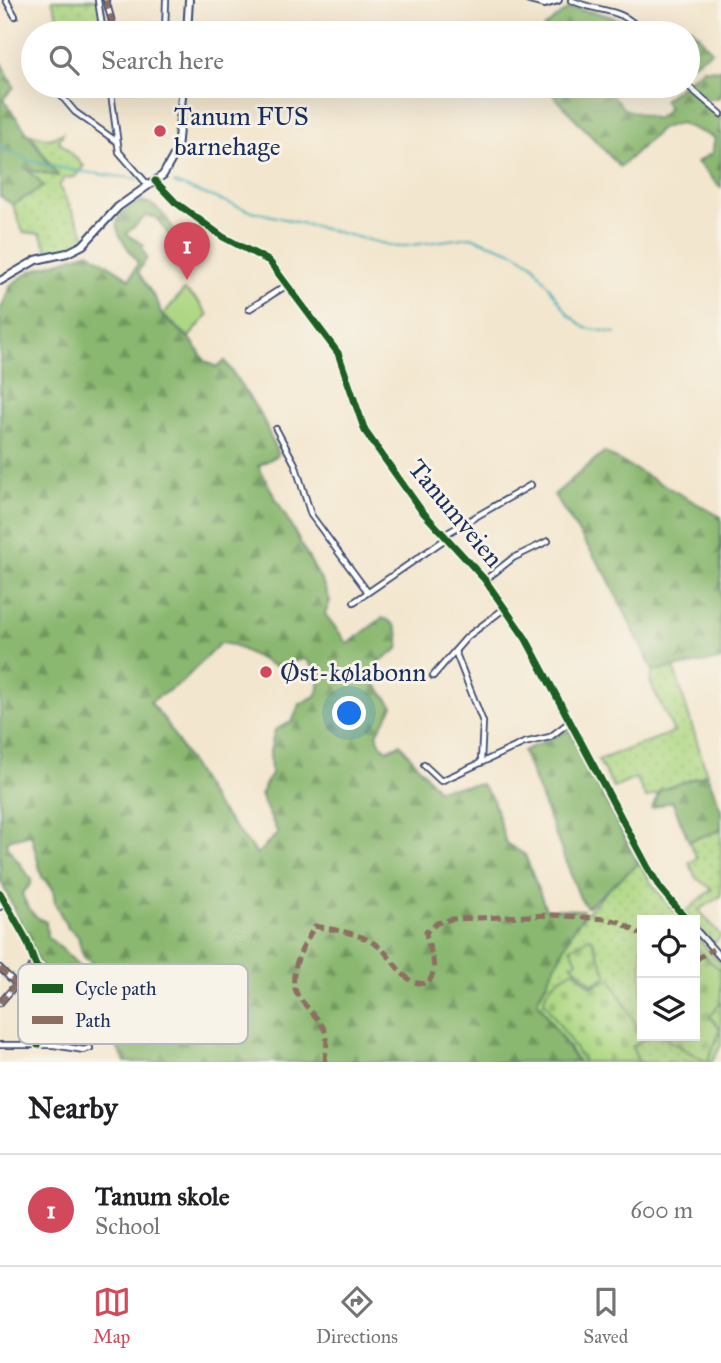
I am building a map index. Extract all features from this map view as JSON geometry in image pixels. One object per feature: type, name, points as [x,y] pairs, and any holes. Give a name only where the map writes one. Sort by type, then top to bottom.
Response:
[{"type":"main road","points":[[188,21],[189,0]]},
{"type":"main road","points":[[529,0],[545,4],[558,0]]},
{"type":"main road","points":[[0,281],[29,263],[83,245],[118,206],[155,181],[170,166],[177,150],[182,98]]},
{"type":"street","points":[[6,0],[15,16]]},
{"type":"street","points":[[98,0],[101,21]]},
{"type":"street","points":[[106,0],[112,21]]},
{"type":"street","points":[[165,21],[166,0]]},
{"type":"street","points":[[571,0],[585,6],[619,12],[629,21]]},
{"type":"street","points":[[700,96],[721,114]]},
{"type":"street","points":[[63,98],[75,112],[116,141]]},
{"type":"street","points":[[111,98],[116,141],[122,157],[148,185]]},
{"type":"street","name":"Tanumveien","points":[[155,181],[175,202],[223,237],[263,257],[338,353],[365,430],[423,512],[485,580],[505,608],[538,660],[651,873],[684,915]]},
{"type":"street","points":[[250,309],[287,285]]},
{"type":"street","points":[[276,429],[295,464],[311,515],[366,591]]},
{"type":"street","name":"Tanumveien","points":[[446,536],[531,485]]},
{"type":"street","points":[[354,603],[366,591],[446,536]]},
{"type":"street","name":"Tanumveien","points":[[485,580],[513,558],[548,541]]},
{"type":"street","name":"Tanumveien","points":[[433,676],[467,637],[505,608]]},
{"type":"street","points":[[455,651],[483,722],[481,762]]},
{"type":"street","points":[[424,765],[441,781],[524,743],[550,737],[571,721]]},
{"type":"street","points":[[700,935],[721,958]]},
{"type":"street","points":[[0,968],[16,984]]},
{"type":"street","points":[[0,1003],[18,982]]},
{"type":"street","points":[[0,1045],[38,1045],[84,1050],[90,1048]]},
{"type":"green space","points":[[52,0],[102,0],[105,21],[59,21]]},
{"type":"green space","points":[[569,8],[622,21],[553,21]]},
{"type":"green space","points":[[700,37],[712,51],[700,58]]},
{"type":"green space","points":[[0,61],[14,87],[3,99],[58,176],[28,170],[44,186],[13,205],[0,196]]},
{"type":"green space","points":[[721,70],[721,97],[701,101],[721,119],[721,188],[697,162],[712,153],[715,138],[680,123],[662,128],[620,167],[556,98],[614,98],[624,109],[657,119],[669,108],[663,100],[666,98],[700,98],[700,71]]},
{"type":"green space","points":[[63,133],[59,141],[84,166],[75,177],[65,178],[59,186],[87,239],[69,248],[49,253],[40,234],[23,232],[13,205],[44,186],[26,170],[57,175],[31,134],[50,139]]},
{"type":"green space","points":[[142,201],[154,206],[164,215],[174,231],[177,237],[173,241],[156,217],[146,216],[126,234],[144,245],[142,248],[147,258],[138,272],[158,303],[162,316],[192,341],[205,361],[216,367],[225,361],[262,417],[278,455],[258,466],[323,584],[330,601],[325,614],[348,644],[382,618],[391,622],[397,630],[398,649],[378,662],[375,684],[393,706],[377,734],[380,743],[387,750],[400,744],[437,789],[481,784],[493,800],[506,843],[525,855],[546,909],[583,910],[583,917],[575,926],[537,1001],[577,1062],[125,1062],[115,1044],[248,1044],[248,964],[94,964],[87,960],[82,953],[78,936],[67,927],[55,903],[53,889],[42,877],[31,834],[8,840],[6,845],[31,879],[31,884],[22,894],[31,911],[46,922],[47,937],[77,964],[39,963],[0,879],[0,311],[11,285],[31,271],[89,252],[130,279],[138,263],[118,229],[117,222],[121,215]],"holes":[[[220,643],[233,645],[274,666],[305,659],[319,680],[317,695],[300,704],[292,722],[275,730],[270,751],[271,774],[260,795],[278,833],[257,854],[215,804],[164,719],[150,702],[181,683]]]},
{"type":"green space","points":[[184,290],[198,301],[208,315],[189,337],[163,315]]},
{"type":"green space","points":[[604,452],[721,517],[721,660],[653,671],[607,576],[554,495]]},
{"type":"green space","points":[[672,662],[707,774],[646,798],[636,778],[614,788],[598,760],[674,732],[650,682],[653,671]]},
{"type":"green space","points":[[569,730],[638,864],[587,907],[580,898],[523,751]]},
{"type":"green space","points":[[707,774],[721,810],[721,830],[689,841],[672,801],[652,808],[660,790]]},
{"type":"green space","points":[[721,830],[721,896],[699,910],[721,936],[713,944],[700,930],[700,915],[684,913],[712,889],[696,878],[689,863],[697,858],[689,841]]},
{"type":"green space","points":[[637,858],[651,883],[678,915],[637,915],[637,1041],[700,1041],[700,941],[721,964],[721,1045],[712,1062],[578,1062],[537,1001],[575,926]]},
{"type":"green space","points":[[589,938],[592,939],[607,976],[593,984],[572,965],[577,961],[571,948]]},
{"type":"green space","points":[[700,952],[721,971],[721,1002],[710,1017],[721,1029],[707,1062],[669,1041],[700,1041]]},
{"type":"green space","points":[[574,970],[591,986],[611,979],[637,1026],[637,1041],[641,1041],[632,1047],[639,1062],[584,1062],[544,1001],[548,990]]},
{"type":"waterway","points":[[0,146],[13,154],[47,165],[138,179]]},
{"type":"waterway","points":[[174,183],[248,210],[397,247],[471,237],[514,252],[533,264],[569,315],[586,328],[615,333]]},
{"type":"marked path","points":[[106,0],[112,21]]},
{"type":"marked path","points":[[325,1062],[325,1031],[296,993],[294,983],[296,963],[315,926],[371,941],[384,951],[406,977],[419,983],[428,983],[434,964],[426,932],[437,923],[452,919],[553,915],[606,919],[620,922],[637,932]]},
{"type":"marked path","points":[[700,957],[713,949]]},
{"type":"marked path","points":[[0,968],[16,984]]},
{"type":"marked path","points":[[0,1003],[18,981]]},
{"type":"cycle path","points":[[155,181],[175,202],[223,237],[269,261],[338,353],[365,431],[421,510],[485,580],[526,639],[647,866],[660,888],[683,915]]},
{"type":"cycle path","points":[[0,893],[27,941],[35,964]]},
{"type":"place","name":"Tanum FUS barnehage","points":[[160,131]]},
{"type":"place","name":"Tanum skole","points":[[187,280]]},
{"type":"place","name":"Øst-kølabonn","points":[[266,672]]}]
